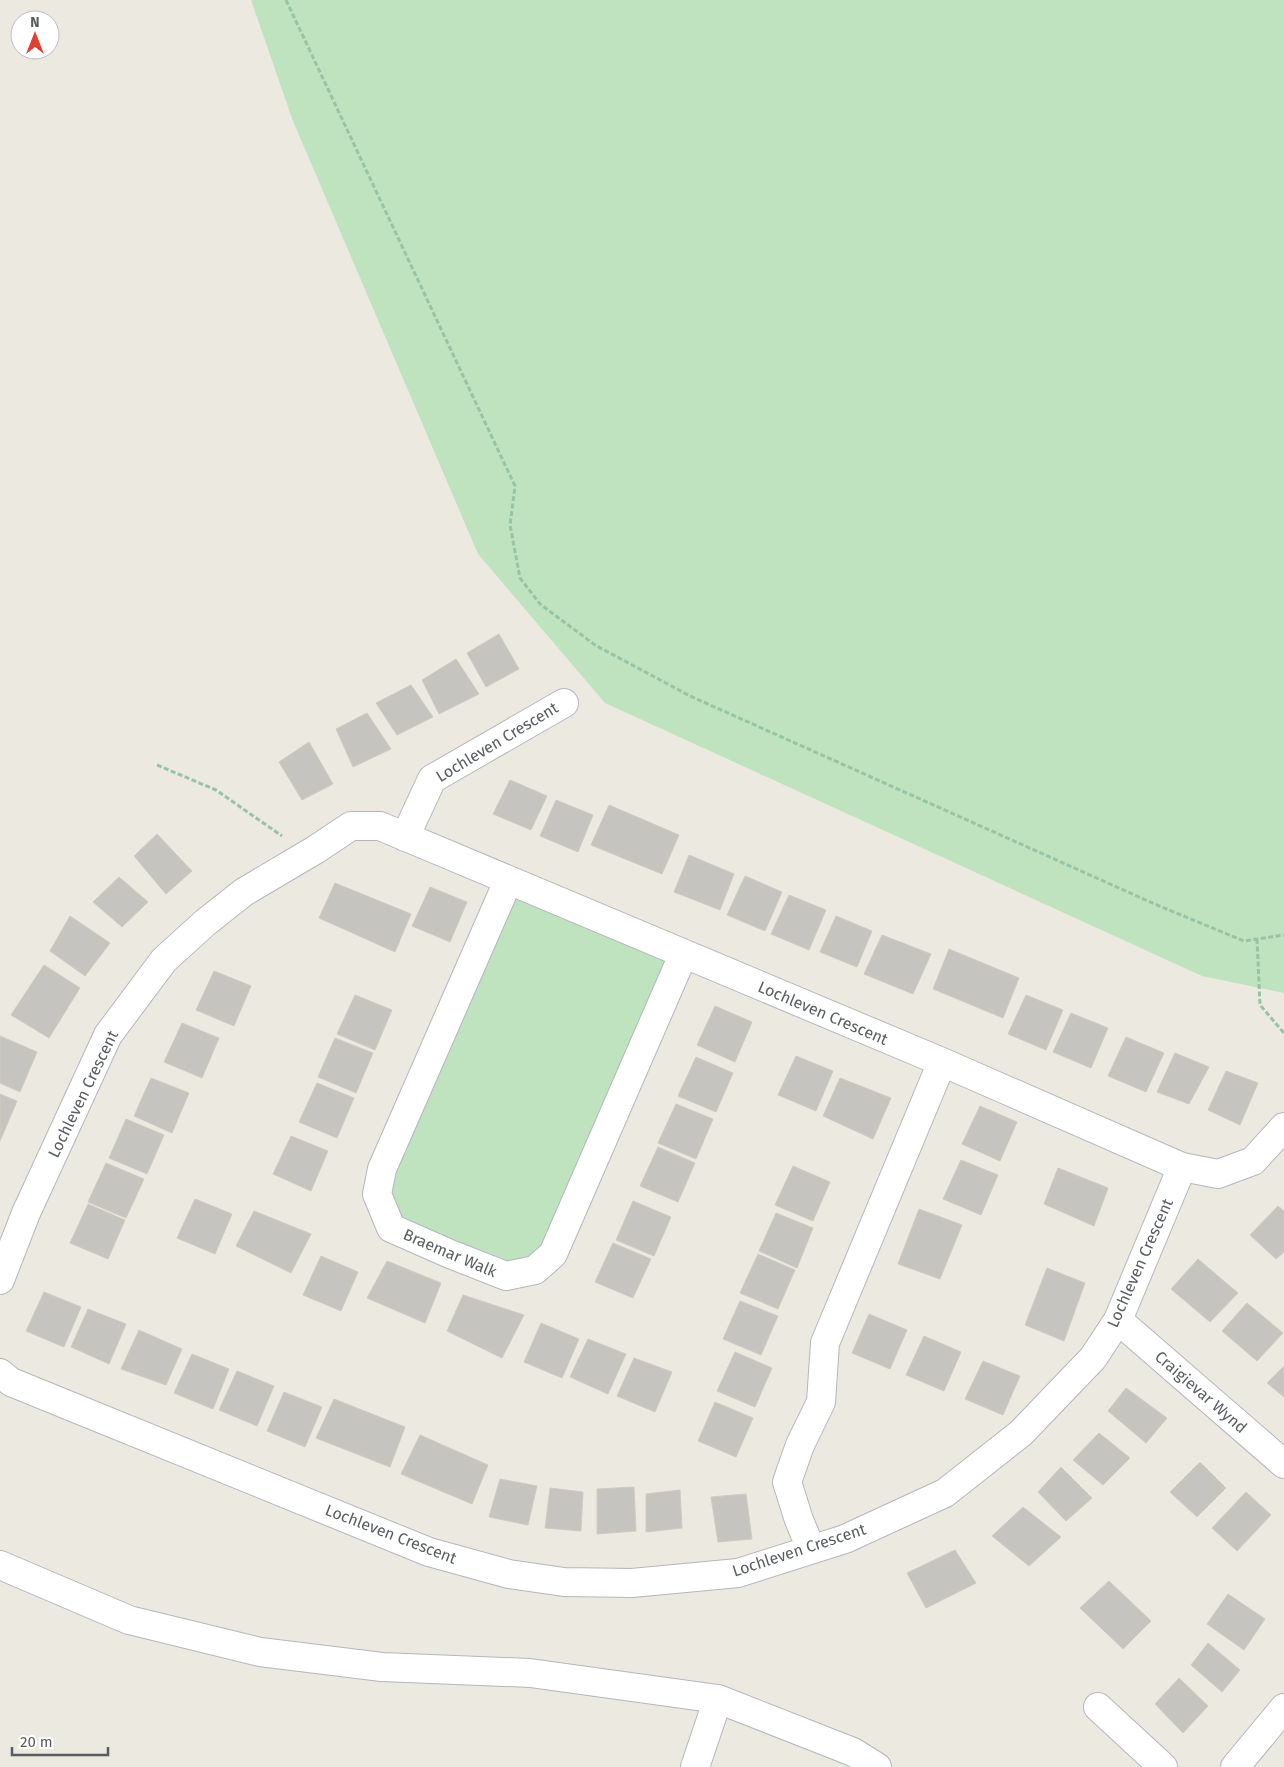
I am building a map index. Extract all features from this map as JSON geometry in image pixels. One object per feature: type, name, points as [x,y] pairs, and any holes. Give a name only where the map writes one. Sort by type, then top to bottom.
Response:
[{"type":"street","name":"Lochleven Crescent","points":[[406,837],[432,779],[564,703]]},
{"type":"street","name":"Lochleven Crescent","points":[[0,1280],[26,1213],[108,1035],[164,960],[206,922],[244,892],[315,850],[351,826],[380,826],[683,955],[942,1062],[1182,1167],[1118,1320],[1093,1358],[1021,1433],[946,1493],[845,1539],[738,1573],[632,1583],[564,1582],[509,1574],[429,1552],[11,1382],[0,1373]]},
{"type":"street","name":"Braemar Walk","points":[[508,881],[382,1169],[377,1194],[391,1228],[450,1254],[506,1276],[535,1270],[554,1254],[683,955]]},
{"type":"street","points":[[811,1549],[799,1520],[787,1482],[800,1444],[821,1402],[825,1342],[942,1062]]},
{"type":"street","points":[[1182,1167],[1218,1174],[1253,1161],[1284,1127]]},
{"type":"street","name":"Craigievar Wynd","points":[[1118,1320],[1284,1464]]},
{"type":"street","points":[[0,1565],[129,1620],[260,1652],[382,1667],[530,1673],[718,1699],[853,1752],[877,1767]]},
{"type":"street","points":[[695,1767],[718,1699]]},
{"type":"street","points":[[1098,1707],[1163,1767]]},
{"type":"street","points":[[1235,1767],[1284,1708]]},
{"type":"path","points":[[286,0],[515,486],[510,524],[520,578],[540,604],[594,645],[690,696],[1157,905],[1244,941],[1284,935]]},
{"type":"path","points":[[157,765],[216,790],[289,840]]},
{"type":"path","points":[[1256,939],[1260,1005],[1284,1033]]},
{"type":"green space","points":[[251,0],[1284,0],[1284,993],[1202,976],[605,703],[478,554],[293,121]]},
{"type":"green space","points":[[509,887],[683,955],[553,1254],[506,1276],[391,1228],[382,1169]]},
{"type":"building","points":[[499,634],[519,669],[486,687],[467,653]]},
{"type":"building","points":[[456,659],[479,694],[439,714],[422,680]]},
{"type":"building","points":[[411,685],[433,717],[397,735],[376,703]]},
{"type":"building","points":[[367,713],[391,749],[353,767],[336,729]]},
{"type":"building","points":[[309,742],[333,784],[302,800],[279,762]]},
{"type":"building","points":[[510,780],[547,796],[531,830],[493,814]]},
{"type":"building","points":[[556,800],[593,815],[578,852],[540,836]]},
{"type":"building","points":[[609,805],[679,835],[662,874],[591,845]]},
{"type":"building","points":[[157,834],[192,871],[166,894],[134,856]]},
{"type":"building","points":[[689,855],[734,874],[720,910],[674,892]]},
{"type":"building","points":[[745,876],[782,892],[765,931],[727,915]]},
{"type":"building","points":[[119,877],[148,902],[122,927],[93,902]]},
{"type":"building","points":[[335,883],[411,914],[395,952],[319,918]]},
{"type":"building","points":[[430,887],[467,902],[450,942],[412,926]]},
{"type":"building","points":[[789,895],[826,910],[809,950],[771,934]]},
{"type":"building","points":[[70,916],[110,943],[85,976],[50,951]]},
{"type":"building","points":[[836,916],[872,931],[857,967],[820,952]]},
{"type":"building","points":[[882,935],[931,954],[913,994],[864,974]]},
{"type":"building","points":[[949,949],[1019,978],[1003,1018],[933,989]]},
{"type":"building","points":[[44,965],[80,988],[49,1038],[11,1015]]},
{"type":"building","points":[[214,971],[251,986],[234,1026],[196,1010]]},
{"type":"building","points":[[355,995],[392,1010],[375,1050],[337,1034]]},
{"type":"building","points":[[1026,995],[1063,1010],[1046,1050],[1008,1034]]},
{"type":"building","points":[[715,1006],[752,1022],[735,1062],[697,1045]]},
{"type":"building","points":[[1071,1013],[1108,1028],[1091,1068],[1053,1052]]},
{"type":"building","points":[[182,1023],[219,1038],[202,1078],[164,1062]]},
{"type":"building","points":[[0,1036],[37,1052],[20,1092],[0,1083]]},
{"type":"building","points":[[1126,1037],[1164,1053],[1146,1092],[1108,1076]]},
{"type":"building","points":[[335,1038],[373,1053],[356,1093],[318,1077]]},
{"type":"building","points":[[1175,1053],[1209,1067],[1189,1104],[1157,1092]]},
{"type":"building","points":[[796,1056],[833,1071],[816,1111],[778,1095]]},
{"type":"building","points":[[696,1057],[733,1073],[716,1112],[678,1096]]},
{"type":"building","points":[[1226,1071],[1258,1083],[1240,1125],[1208,1110]]},
{"type":"building","points":[[151,1078],[189,1093],[172,1133],[134,1116]]},
{"type":"building","points":[[840,1078],[891,1098],[873,1139],[823,1116]]},
{"type":"building","points":[[317,1083],[354,1098],[337,1138],[299,1122]]},
{"type":"building","points":[[0,1094],[17,1101],[0,1141]]},
{"type":"building","points":[[676,1104],[713,1119],[696,1159],[658,1143]]},
{"type":"building","points":[[980,1106],[1017,1122],[1000,1161],[962,1144]]},
{"type":"building","points":[[126,1119],[164,1135],[147,1174],[109,1158]]},
{"type":"building","points":[[291,1136],[328,1151],[311,1191],[273,1174]]},
{"type":"building","points":[[658,1147],[695,1163],[678,1202],[640,1186]]},
{"type":"building","points":[[961,1160],[998,1175],[981,1215],[943,1199]]},
{"type":"building","points":[[106,1163],[144,1179],[126,1218],[88,1202]]},
{"type":"building","points":[[793,1166],[830,1182],[813,1221],[775,1205]]},
{"type":"building","points":[[1058,1168],[1108,1188],[1094,1226],[1044,1204]]},
{"type":"building","points":[[195,1199],[232,1214],[215,1254],[177,1238]]},
{"type":"building","points":[[633,1201],[671,1217],[654,1256],[616,1240]]},
{"type":"building","points":[[88,1204],[125,1220],[108,1259],[70,1243]]},
{"type":"building","points":[[1278,1206],[1284,1211],[1284,1252],[1276,1259],[1250,1235]]},
{"type":"building","points":[[919,1209],[962,1225],[940,1279],[898,1264]]},
{"type":"building","points":[[254,1211],[311,1234],[291,1273],[236,1246]]},
{"type":"building","points":[[776,1213],[813,1228],[797,1268],[759,1251]]},
{"type":"building","points":[[613,1243],[651,1259],[633,1298],[595,1282]]},
{"type":"building","points":[[758,1254],[795,1270],[778,1309],[740,1293]]},
{"type":"building","points":[[321,1256],[358,1272],[341,1311],[303,1295]]},
{"type":"building","points":[[1198,1259],[1238,1293],[1210,1322],[1171,1289]]},
{"type":"building","points":[[387,1261],[441,1283],[425,1323],[367,1298]]},
{"type":"building","points":[[1047,1268],[1085,1283],[1064,1341],[1025,1325]]},
{"type":"building","points":[[44,1292],[81,1307],[64,1347],[26,1331]]},
{"type":"building","points":[[463,1295],[524,1315],[502,1358],[447,1331]]},
{"type":"building","points":[[740,1301],[778,1316],[761,1355],[723,1339]]},
{"type":"building","points":[[1247,1303],[1283,1333],[1257,1361],[1222,1331]]},
{"type":"building","points":[[88,1309],[126,1324],[109,1364],[71,1347]]},
{"type":"building","points":[[869,1314],[907,1330],[890,1369],[852,1353]]},
{"type":"building","points":[[541,1323],[579,1339],[562,1378],[524,1362]]},
{"type":"building","points":[[139,1330],[182,1349],[166,1385],[121,1369]]},
{"type":"building","points":[[924,1336],[961,1352],[944,1391],[906,1375]]},
{"type":"building","points":[[588,1339],[626,1354],[608,1394],[570,1377]]},
{"type":"building","points":[[735,1352],[772,1368],[755,1407],[717,1391]]},
{"type":"building","points":[[192,1354],[229,1369],[213,1409],[174,1393]]},
{"type":"building","points":[[634,1358],[672,1372],[655,1412],[617,1396]]},
{"type":"building","points":[[983,1361],[1020,1376],[1003,1415],[965,1399]]},
{"type":"building","points":[[1284,1366],[1284,1397],[1267,1383]]},
{"type":"building","points":[[237,1371],[274,1386],[257,1426],[219,1410]]},
{"type":"building","points":[[1126,1388],[1167,1418],[1146,1443],[1108,1411]]},
{"type":"building","points":[[284,1392],[322,1407],[305,1447],[267,1431]]},
{"type":"building","points":[[334,1399],[405,1427],[390,1467],[316,1438]]},
{"type":"building","points":[[715,1402],[753,1418],[736,1457],[698,1441]]},
{"type":"building","points":[[1099,1433],[1130,1458],[1103,1485],[1073,1460]]},
{"type":"building","points":[[420,1435],[488,1465],[472,1504],[401,1474]]},
{"type":"building","points":[[1200,1462],[1226,1488],[1197,1517],[1170,1492]]},
{"type":"building","points":[[1061,1467],[1092,1498],[1066,1521],[1038,1492]]},
{"type":"building","points":[[500,1479],[537,1486],[528,1525],[489,1517]]},
{"type":"building","points":[[634,1487],[636,1531],[597,1534],[597,1489]]},
{"type":"building","points":[[550,1488],[583,1492],[581,1531],[545,1528]]},
{"type":"building","points":[[680,1490],[682,1528],[646,1532],[646,1494]]},
{"type":"building","points":[[1246,1492],[1271,1515],[1237,1551],[1212,1528]]},
{"type":"building","points":[[746,1494],[752,1539],[718,1542],[711,1497]]},
{"type":"building","points":[[1023,1507],[1061,1537],[1029,1566],[992,1536]]},
{"type":"building","points":[[955,1550],[976,1583],[926,1608],[907,1573]]},
{"type":"building","points":[[1109,1581],[1151,1621],[1123,1649],[1080,1608]]},
{"type":"building","points":[[1228,1594],[1265,1619],[1244,1650],[1207,1624]]},
{"type":"building","points":[[1208,1643],[1240,1670],[1222,1692],[1191,1665]]},
{"type":"building","points":[[1179,1678],[1208,1706],[1183,1733],[1155,1704]]}]
